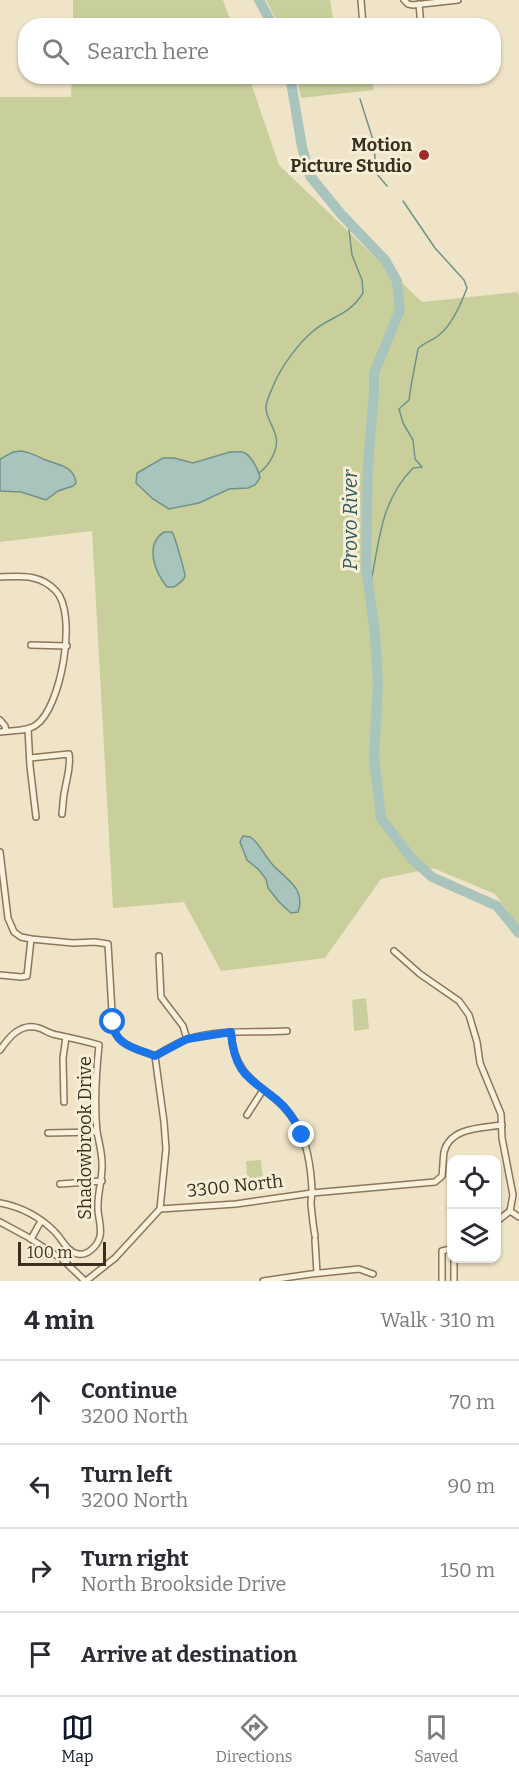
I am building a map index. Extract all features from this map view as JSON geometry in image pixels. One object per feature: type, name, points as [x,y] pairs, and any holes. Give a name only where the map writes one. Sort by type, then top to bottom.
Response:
[{"type":"street","points":[[362,18],[361,0],[366,0]]},
{"type":"street","points":[[404,0],[410,4],[458,0]]},
{"type":"street","points":[[419,4],[420,18]]},
{"type":"street","points":[[0,577],[28,576],[46,582],[56,590],[65,608],[67,646],[49,710],[42,720],[28,729],[3,731],[5,726],[0,720]]},
{"type":"street","points":[[31,645],[67,646]]},
{"type":"street","points":[[28,729],[36,818]]},
{"type":"street","points":[[30,758],[69,754],[70,763],[62,814]]},
{"type":"street","points":[[0,852],[9,923],[14,932],[21,937],[31,939],[108,944],[113,1022],[116,1036],[122,1043],[155,1056],[187,1039],[231,1032],[287,1031]]},
{"type":"street","points":[[0,975],[27,976],[31,939]]},
{"type":"street","points":[[394,951],[410,966],[454,997],[465,1008],[472,1022],[480,1063],[501,1114],[502,1138],[513,1195],[510,1211],[501,1218]]},
{"type":"street","points":[[159,956],[161,997],[183,1026],[187,1039]]},
{"type":"street","points":[[0,1050],[16,1031],[30,1026],[66,1037],[63,1058],[64,1102]]},
{"type":"street","points":[[231,1032],[234,1054],[245,1074],[284,1107],[302,1135],[308,1151],[315,1238],[313,1281]]},
{"type":"street","name":"Shadowbrook Drive","points":[[41,1221],[57,1234],[66,1247],[77,1254],[84,1254],[93,1249],[101,1233],[98,1210],[102,1162],[97,1132],[96,1075],[99,1045],[66,1037]]},
{"type":"street","points":[[0,1222],[62,1259],[85,1281],[115,1258],[160,1209],[165,1149],[164,1122],[155,1056]]},
{"type":"street","points":[[247,1115],[262,1090]]},
{"type":"street","name":"3300 North","points":[[160,1209],[236,1204],[312,1193],[435,1182],[442,1176],[444,1150],[453,1136],[467,1131],[502,1125]]},
{"type":"street","points":[[48,1133],[97,1132]]},
{"type":"street","points":[[60,1184],[102,1181]]},
{"type":"street","points":[[0,1203],[30,1212],[41,1221],[31,1239]]},
{"type":"street","points":[[510,1211],[519,1217]]},
{"type":"street","points":[[442,1281],[442,1251],[447,1250]]},
{"type":"street","points":[[454,1263],[454,1281]]},
{"type":"street","points":[[263,1281],[359,1269],[373,1274]]},
{"type":"green space","points":[[73,0],[223,0],[229,18],[73,18]]},
{"type":"green space","points":[[266,0],[330,0],[333,18],[275,18]]},
{"type":"green space","points":[[72,84],[251,84],[279,165],[422,302],[518,292],[519,926],[495,894],[433,868],[381,879],[325,958],[221,971],[184,902],[113,908],[92,531],[0,542],[0,97],[71,97]]},
{"type":"green space","points":[[298,84],[373,84],[374,90],[301,98]]},
{"type":"green space","points":[[366,998],[369,1029],[354,1031],[352,1000]]},
{"type":"green space","points":[[261,1160],[264,1191],[248,1192],[246,1161]]},
{"type":"water","points":[[21,451],[64,466],[72,472],[76,483],[58,491],[46,500],[21,492],[0,491],[0,459],[13,452]]},
{"type":"water","points":[[230,452],[243,452],[248,455],[257,468],[260,478],[255,485],[248,488],[229,489],[199,503],[169,509],[153,499],[136,483],[137,473],[163,458],[174,458],[193,463]]},
{"type":"water","points":[[164,532],[172,532],[185,573],[181,582],[174,587],[167,587],[154,559],[154,544]]},
{"type":"water","points":[[243,836],[254,840],[272,864],[293,884],[299,896],[298,912],[291,913],[279,902],[268,888],[266,879],[247,860],[240,842]]},
{"type":"waterway","name":"Provo River","points":[[259,0],[269,18]]},
{"type":"waterway","name":"Provo River","points":[[291,84],[302,147],[310,176],[341,214],[385,260],[397,281],[400,310],[374,373],[368,464],[366,567],[375,634],[378,683],[374,757],[381,818],[412,859],[432,877],[497,906],[519,933]]},
{"type":"waterway","points":[[360,99],[374,143],[376,173],[387,186]]},
{"type":"waterway","points":[[369,590],[382,526],[393,496],[413,468],[422,467],[415,459],[413,440],[403,423],[399,409],[409,400],[418,349],[448,326],[467,288],[464,280],[435,248],[403,201]]},
{"type":"waterway","points":[[259,473],[270,462],[275,452],[277,442],[266,406],[281,370],[307,337],[345,312],[363,293],[362,280],[352,255],[348,221]]},
{"type":"place","name":"Motion Picture Studio","points":[[424,155]]},
{"type":"route","points":[[113,1022],[113,1029],[122,1043],[155,1056],[187,1039],[231,1032],[234,1054],[245,1074],[284,1107],[302,1135]]}]
